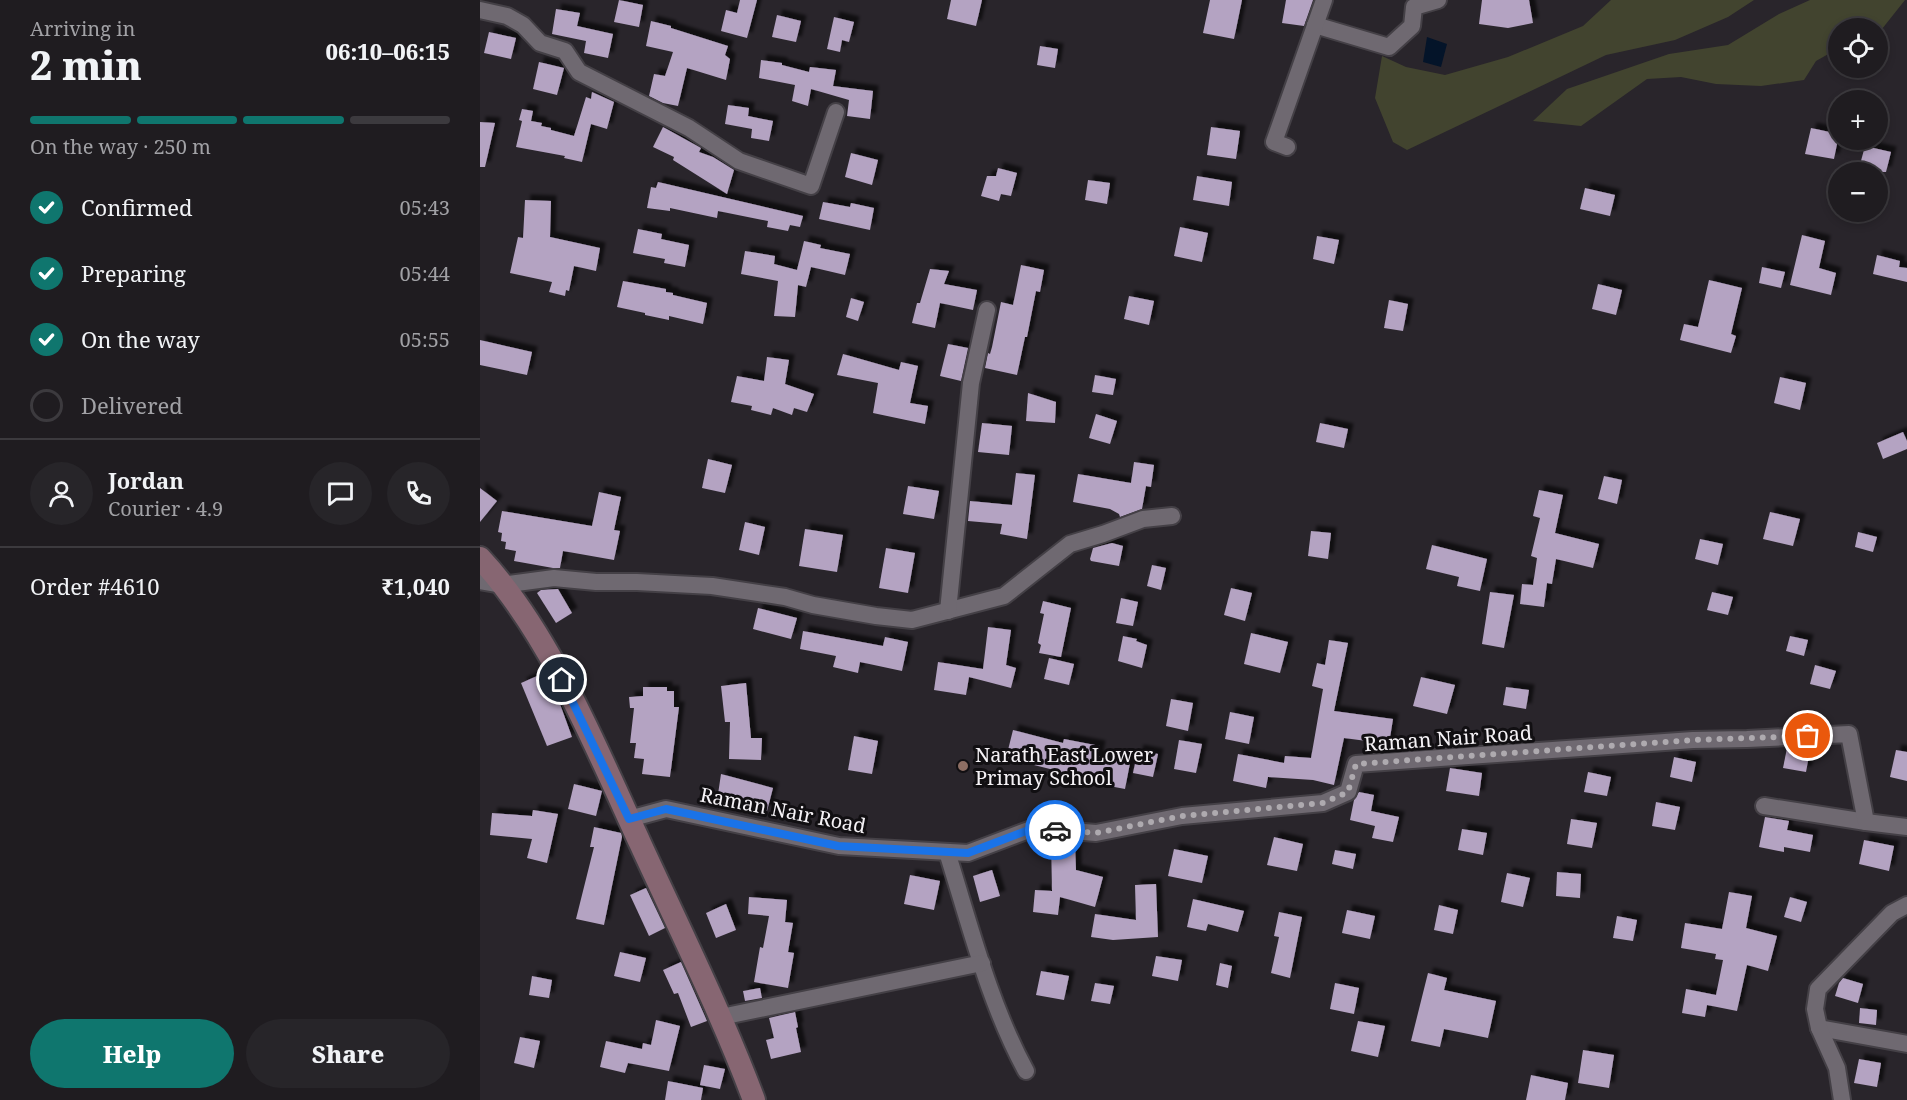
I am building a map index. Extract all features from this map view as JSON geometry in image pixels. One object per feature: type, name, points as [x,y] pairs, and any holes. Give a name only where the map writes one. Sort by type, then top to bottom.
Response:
[{"type":"main road","points":[[480,558],[532,627],[553,664],[629,819],[721,1017],[754,1100]]},
{"type":"street","points":[[1287,147],[1274,142],[1324,0]]},
{"type":"street","points":[[1315,25],[1389,47],[1412,26],[1414,7],[1438,0]]},
{"type":"street","points":[[480,10],[507,16],[523,25],[540,43],[565,51],[579,72],[690,128],[739,161],[811,186],[836,112]]},
{"type":"street","points":[[948,611],[971,383],[987,310]]},
{"type":"street","points":[[480,580],[502,585],[554,578],[596,582],[712,586],[785,597],[813,605],[912,620],[1004,596],[1070,544],[1143,519],[1172,516]]},
{"type":"street","name":"Raman Nair Road","points":[[629,819],[666,809],[838,846],[968,853],[1034,828],[1096,833],[1182,816],[1323,803],[1348,792],[1356,764],[1693,740],[1849,734],[1866,822]]},
{"type":"street","points":[[1764,806],[1907,827]]},
{"type":"street","points":[[947,852],[982,963],[1012,1045],[1026,1071]]},
{"type":"street","points":[[1842,1100],[1837,1068],[1819,1028],[1815,1009],[1818,989],[1892,913],[1907,905]]},
{"type":"street","points":[[721,1017],[982,963]]},
{"type":"street","points":[[1819,1028],[1907,1044]]},
{"type":"green space","points":[[1611,0],[1754,0],[1728,17],[1675,40],[1606,55],[1407,150],[1393,142],[1375,98],[1382,56],[1406,67],[1445,75],[1508,57],[1583,26]]},
{"type":"green space","points":[[1810,0],[1905,0],[1888,21],[1888,18],[1828,18],[1828,54],[1816,61],[1804,80],[1761,86],[1716,84],[1681,77],[1647,79],[1581,126],[1533,121],[1567,89],[1669,54],[1728,45],[1779,14]]},
{"type":"water","points":[[1427,37],[1447,44],[1441,67],[1423,62]]},
{"type":"building","points":[[619,0],[643,5],[639,27],[614,22]]},
{"type":"building","points":[[740,0],[757,0],[747,38],[721,31],[726,10],[737,13]]},
{"type":"building","points":[[951,0],[982,0],[976,26],[947,19]]},
{"type":"building","points":[[1210,0],[1242,0],[1234,39],[1203,33]]},
{"type":"building","points":[[1286,0],[1313,0],[1304,26],[1282,23]]},
{"type":"building","points":[[1482,0],[1529,0],[1533,23],[1508,28],[1479,24]]},
{"type":"building","points":[[556,9],[580,13],[577,26],[613,34],[608,58],[584,53],[586,41],[552,34]]},
{"type":"building","points":[[777,15],[801,21],[796,42],[772,37]]},
{"type":"building","points":[[834,17],[854,22],[849,42],[842,40],[840,52],[827,49]]},
{"type":"building","points":[[651,21],[728,46],[725,55],[730,59],[726,80],[687,68],[678,106],[663,103],[649,96],[654,74],[665,76],[673,52],[646,46]]},
{"type":"building","points":[[489,32],[516,38],[511,59],[484,53]]},
{"type":"building","points":[[1040,46],[1058,49],[1055,68],[1037,65]]},
{"type":"building","points":[[761,60],[782,63],[782,65],[809,72],[810,67],[836,70],[833,86],[873,91],[870,119],[847,116],[849,100],[811,89],[808,106],[792,101],[795,85],[759,78]]},
{"type":"building","points":[[539,62],[564,68],[557,95],[533,89]]},
{"type":"building","points":[[592,92],[614,102],[607,129],[591,124],[582,162],[564,158],[565,156],[516,147],[522,121],[519,120],[522,109],[533,111],[531,121],[542,123],[541,126],[551,128],[551,130],[574,136],[586,97],[591,99]]},
{"type":"building","points":[[728,105],[749,108],[748,116],[773,121],[769,141],[751,138],[752,129],[725,124]]},
{"type":"building","points":[[480,122],[495,123],[485,167],[480,167]]},
{"type":"building","points":[[663,127],[701,148],[699,152],[713,157],[734,170],[727,194],[673,160],[674,157],[653,147]]},
{"type":"building","points":[[1211,127],[1240,131],[1236,159],[1207,155]]},
{"type":"building","points":[[1811,128],[1828,132],[1828,150],[1836,150],[1834,159],[1805,154]]},
{"type":"building","points":[[1864,150],[1891,152],[1888,164],[1888,162],[1861,162]]},
{"type":"building","points":[[851,153],[878,160],[872,185],[845,177]]},
{"type":"building","points":[[998,168],[1017,173],[1011,196],[1001,194],[999,201],[981,196],[987,176],[996,176]]},
{"type":"building","points":[[1197,176],[1232,182],[1229,206],[1193,200]]},
{"type":"building","points":[[1088,180],[1110,183],[1107,204],[1085,200]]},
{"type":"building","points":[[658,182],[803,216],[800,227],[790,225],[788,231],[767,227],[768,221],[718,211],[717,218],[670,208],[670,211],[647,208],[651,187],[656,188]]},
{"type":"building","points":[[1585,188],[1615,195],[1610,216],[1580,209]]},
{"type":"building","points":[[525,200],[551,201],[550,237],[600,248],[596,271],[574,266],[569,291],[566,290],[565,296],[549,292],[552,282],[510,273],[518,237],[523,238]]},
{"type":"building","points":[[823,202],[850,207],[851,203],[874,208],[870,230],[819,219]]},
{"type":"building","points":[[1180,227],[1208,233],[1202,262],[1174,256]]},
{"type":"building","points":[[638,229],[662,234],[661,239],[689,245],[685,267],[664,263],[665,259],[633,253]]},
{"type":"building","points":[[1802,235],[1825,241],[1819,268],[1836,273],[1831,295],[1790,285]]},
{"type":"building","points":[[1317,236],[1339,240],[1334,264],[1313,259]]},
{"type":"building","points":[[804,241],[821,245],[820,248],[850,254],[845,275],[811,267],[806,287],[798,285],[795,317],[774,316],[778,281],[741,274],[745,251],[775,256],[774,264],[797,270]]},
{"type":"building","points":[[1877,255],[1900,261],[1899,267],[1907,268],[1907,282],[1873,274]]},
{"type":"building","points":[[1021,265],[1044,270],[1040,292],[1036,291],[1017,375],[985,368],[988,353],[990,354],[992,347],[1001,302],[1013,305]]},
{"type":"building","points":[[1762,267],[1785,272],[1781,288],[1759,283]]},
{"type":"building","points":[[930,269],[949,271],[944,284],[977,290],[973,310],[940,303],[935,328],[912,323]]},
{"type":"building","points":[[1709,280],[1742,288],[1731,334],[1736,336],[1731,353],[1680,340],[1684,324],[1698,327]]},
{"type":"building","points":[[623,281],[666,289],[666,292],[673,293],[673,295],[707,303],[703,324],[669,316],[669,320],[617,307]]},
{"type":"building","points":[[1598,284],[1622,290],[1616,315],[1592,309]]},
{"type":"building","points":[[1129,296],[1154,301],[1149,325],[1124,319]]},
{"type":"building","points":[[851,298],[864,302],[858,321],[846,317]]},
{"type":"building","points":[[1389,300],[1408,304],[1403,331],[1384,328]]},
{"type":"building","points":[[480,340],[532,352],[527,375],[480,365]]},
{"type":"building","points":[[948,344],[968,348],[961,381],[940,376]]},
{"type":"building","points":[[843,354],[899,370],[901,362],[918,366],[910,403],[928,406],[925,424],[873,413],[878,383],[837,375]]},
{"type":"building","points":[[767,357],[789,360],[785,384],[814,394],[807,412],[794,408],[792,415],[773,408],[771,415],[751,410],[752,406],[731,402],[737,376],[764,381]]},
{"type":"building","points":[[1095,375],[1116,379],[1113,395],[1092,392]]},
{"type":"building","points":[[1780,377],[1806,383],[1800,410],[1774,403]]},
{"type":"building","points":[[1028,393],[1056,402],[1055,423],[1026,421]]},
{"type":"building","points":[[1096,414],[1117,421],[1110,444],[1089,438]]},
{"type":"building","points":[[982,423],[1012,426],[1009,455],[978,452]]},
{"type":"building","points":[[1320,423],[1348,429],[1344,448],[1316,442]]},
{"type":"building","points":[[1903,432],[1907,441],[1907,449],[1883,459],[1877,443]]},
{"type":"building","points":[[708,459],[732,465],[725,493],[702,488]]},
{"type":"building","points":[[1134,462],[1154,465],[1151,487],[1146,486],[1142,509],[1120,517],[1110,509],[1073,502],[1078,474],[1131,483]]},
{"type":"building","points":[[1016,473],[1035,475],[1027,539],[1000,534],[1002,524],[968,521],[970,501],[1012,505]]},
{"type":"building","points":[[1604,476],[1622,480],[1617,504],[1598,499]]},
{"type":"building","points":[[908,486],[939,491],[934,519],[903,514]]},
{"type":"building","points":[[480,488],[497,501],[480,522]]},
{"type":"building","points":[[1539,490],[1563,495],[1555,533],[1599,544],[1593,568],[1556,559],[1552,584],[1547,583],[1544,607],[1520,604],[1522,584],[1533,585],[1537,558],[1531,556],[1540,518],[1533,516]]},
{"type":"building","points":[[599,492],[621,497],[614,530],[620,531],[614,560],[563,551],[560,568],[553,568],[514,561],[516,551],[505,549],[506,542],[501,541],[502,533],[498,532],[502,511],[592,526]]},
{"type":"building","points":[[1770,512],[1800,519],[1793,546],[1763,539]]},
{"type":"building","points":[[745,522],[765,527],[759,555],[739,550]]},
{"type":"building","points":[[805,529],[843,535],[837,572],[799,566]]},
{"type":"building","points":[[1311,531],[1331,533],[1328,559],[1308,556]]},
{"type":"building","points":[[1858,532],[1877,537],[1873,552],[1855,547]]},
{"type":"building","points":[[1700,539],[1723,544],[1718,565],[1695,559]]},
{"type":"building","points":[[1112,543],[1123,546],[1119,566],[1091,561],[1093,548]]},
{"type":"building","points":[[1432,545],[1487,559],[1480,591],[1457,586],[1459,577],[1426,569]]},
{"type":"building","points":[[886,548],[915,553],[908,593],[879,588]]},
{"type":"building","points":[[1152,565],[1166,568],[1161,590],[1147,586]]},
{"type":"building","points":[[1231,588],[1252,593],[1245,621],[1224,615]]},
{"type":"building","points":[[558,589],[572,613],[556,623],[537,593],[541,590]]},
{"type":"building","points":[[1490,592],[1514,595],[1504,648],[1482,644]]},
{"type":"building","points":[[1712,592],[1733,597],[1728,615],[1707,610]]},
{"type":"building","points":[[1121,598],[1138,602],[1133,626],[1116,623]]},
{"type":"building","points":[[1043,601],[1071,608],[1061,657],[1039,653],[1041,645],[1038,643],[1044,614],[1040,613]]},
{"type":"building","points":[[758,608],[797,618],[791,639],[753,629]]},
{"type":"building","points":[[988,627],[1011,630],[1006,665],[1016,668],[1011,688],[969,677],[966,695],[934,690],[938,662],[983,669]]},
{"type":"building","points":[[803,631],[883,646],[885,637],[908,642],[902,671],[860,662],[858,673],[833,667],[836,656],[800,649]]},
{"type":"building","points":[[1251,633],[1288,642],[1280,673],[1244,664]]},
{"type":"building","points":[[1123,636],[1137,639],[1136,641],[1147,645],[1142,668],[1118,661]]},
{"type":"building","points":[[1790,636],[1808,640],[1804,656],[1786,651]]},
{"type":"building","points":[[1329,640],[1348,643],[1334,711],[1393,719],[1389,744],[1344,738],[1334,785],[1313,780],[1268,777],[1266,788],[1233,781],[1238,754],[1284,763],[1285,756],[1311,758],[1323,689],[1312,686],[1317,663],[1325,665]]},
{"type":"building","points":[[1049,658],[1074,664],[1069,685],[1044,679]]},
{"type":"building","points":[[1815,665],[1836,671],[1830,689],[1810,684]]},
{"type":"building","points":[[544,673],[560,704],[572,737],[547,746],[521,683]]},
{"type":"building","points":[[1421,677],[1455,685],[1447,714],[1413,706]]},
{"type":"building","points":[[746,683],[751,738],[762,738],[761,760],[729,759],[730,722],[725,722],[721,686]]},
{"type":"building","points":[[643,687],[667,687],[667,691],[674,691],[674,707],[679,707],[670,777],[642,774],[644,759],[634,758],[636,743],[630,743],[634,708],[630,708],[629,697],[643,696]]},
{"type":"building","points":[[1506,687],[1529,690],[1526,709],[1503,705]]},
{"type":"building","points":[[1171,699],[1193,703],[1188,731],[1166,726]]},
{"type":"building","points":[[1230,712],[1254,717],[1249,744],[1225,739]]},
{"type":"building","points":[[1013,730],[1063,743],[1064,739],[1100,746],[1098,756],[1130,763],[1125,789],[1057,776],[1058,771],[1006,758]]},
{"type":"building","points":[[854,736],[878,741],[872,774],[848,770]]},
{"type":"building","points":[[1179,740],[1202,744],[1196,773],[1174,769]]},
{"type":"building","points":[[1787,748],[1810,750],[1806,772],[1783,768]]},
{"type":"building","points":[[1138,750],[1158,754],[1153,777],[1133,773]]},
{"type":"building","points":[[1896,750],[1907,752],[1907,781],[1890,777]]},
{"type":"building","points":[[1674,757],[1696,762],[1692,782],[1670,777]]},
{"type":"building","points":[[1450,768],[1482,773],[1479,796],[1446,791]]},
{"type":"building","points":[[1588,772],[1611,777],[1607,796],[1584,792]]},
{"type":"building","points":[[721,774],[773,788],[767,811],[733,802],[733,804],[717,801]]},
{"type":"building","points":[[574,784],[602,791],[596,816],[568,809]]},
{"type":"building","points":[[1359,792],[1374,795],[1371,811],[1399,817],[1393,842],[1372,838],[1375,826],[1350,820],[1354,800]]},
{"type":"building","points":[[1656,802],[1680,807],[1675,830],[1652,826]]},
{"type":"building","points":[[533,810],[558,814],[547,863],[527,858],[532,839],[490,835],[492,813],[532,816]]},
{"type":"building","points":[[1765,817],[1789,821],[1787,830],[1813,835],[1810,852],[1784,847],[1784,852],[1759,847]]},
{"type":"building","points":[[1571,819],[1597,823],[1592,848],[1567,844]]},
{"type":"building","points":[[594,827],[621,833],[622,837],[604,925],[576,919],[594,847],[590,847]]},
{"type":"building","points":[[1462,829],[1487,833],[1483,855],[1458,850]]},
{"type":"building","points":[[1274,837],[1303,844],[1297,871],[1267,865]]},
{"type":"building","points":[[1051,840],[1075,842],[1076,870],[1103,877],[1095,907],[1060,897],[1058,915],[1033,912],[1035,890],[1052,891]]},
{"type":"building","points":[[1864,840],[1894,846],[1889,871],[1859,864]]},
{"type":"building","points":[[1174,849],[1208,856],[1202,883],[1168,876]]},
{"type":"building","points":[[1335,850],[1356,854],[1353,869],[1332,864]]},
{"type":"building","points":[[992,870],[1000,896],[980,902],[973,876]]},
{"type":"building","points":[[1557,872],[1581,874],[1580,898],[1556,896]]},
{"type":"building","points":[[1507,873],[1530,878],[1523,907],[1501,902]]},
{"type":"building","points":[[910,875],[940,881],[934,910],[904,904]]},
{"type":"building","points":[[1156,884],[1158,937],[1113,940],[1091,937],[1095,914],[1136,920],[1135,885]]},
{"type":"building","points":[[646,888],[665,928],[649,936],[630,895]]},
{"type":"building","points":[[1729,892],[1752,896],[1746,928],[1777,936],[1768,971],[1747,965],[1737,1011],[1707,1005],[1705,1017],[1682,1013],[1686,989],[1716,995],[1723,960],[1715,959],[1716,954],[1681,948],[1685,923],[1722,929]]},
{"type":"building","points":[[749,897],[787,900],[785,922],[793,923],[788,952],[794,953],[788,988],[754,982],[760,947],[763,948],[769,916],[748,914]]},
{"type":"building","points":[[1790,897],[1807,902],[1801,922],[1784,917]]},
{"type":"building","points":[[1193,899],[1244,911],[1238,932],[1208,924],[1206,931],[1187,927]]},
{"type":"building","points":[[726,904],[736,930],[716,938],[706,913]]},
{"type":"building","points":[[1439,905],[1458,910],[1453,934],[1434,930]]},
{"type":"building","points":[[1347,910],[1375,916],[1370,939],[1342,933]]},
{"type":"building","points":[[1279,912],[1302,917],[1290,978],[1271,973],[1279,937],[1274,936]]},
{"type":"building","points":[[1617,916],[1637,920],[1633,941],[1613,938]]},
{"type":"building","points":[[620,952],[646,958],[640,982],[614,976]]},
{"type":"building","points":[[1156,956],[1182,960],[1178,981],[1152,976]]},
{"type":"building","points":[[681,962],[707,1021],[691,1027],[678,993],[674,994],[663,970]]},
{"type":"building","points":[[1220,963],[1232,966],[1228,988],[1216,985]]},
{"type":"building","points":[[1041,971],[1069,976],[1064,1000],[1036,995]]},
{"type":"building","points":[[1428,973],[1447,978],[1444,990],[1496,1001],[1488,1038],[1444,1029],[1440,1047],[1411,1041]]},
{"type":"building","points":[[532,976],[552,980],[549,998],[529,995]]},
{"type":"building","points":[[1843,978],[1863,984],[1858,1003],[1835,996]]},
{"type":"building","points":[[1095,983],[1114,986],[1110,1004],[1091,1001]]},
{"type":"building","points":[[1335,983],[1359,988],[1354,1014],[1330,1009]]},
{"type":"building","points":[[760,988],[762,998],[745,1001],[743,991]]},
{"type":"building","points":[[1860,1008],[1877,1010],[1876,1025],[1859,1023]]},
{"type":"building","points":[[795,1012],[801,1052],[771,1059],[766,1040],[774,1038],[769,1018]]},
{"type":"building","points":[[656,1020],[680,1026],[669,1071],[628,1063],[625,1073],[600,1067],[606,1041],[642,1049],[643,1043],[651,1045]]},
{"type":"building","points":[[1358,1021],[1385,1026],[1378,1057],[1351,1051]]},
{"type":"building","points":[[520,1037],[540,1041],[534,1068],[514,1063]]},
{"type":"building","points":[[1583,1050],[1614,1055],[1609,1088],[1578,1083]]},
{"type":"building","points":[[1859,1059],[1881,1063],[1877,1087],[1854,1083]]},
{"type":"building","points":[[704,1065],[725,1069],[720,1089],[700,1085]]},
{"type":"building","points":[[1531,1075],[1568,1083],[1565,1100],[1526,1100]]},
{"type":"building","points":[[668,1081],[703,1088],[701,1100],[665,1100]]},
{"type":"way so far","points":[[1055,830],[1096,833],[1182,816],[1323,803],[1348,792],[1356,764],[1693,740],[1808,736]]},
{"type":"place","name":"Narath East Lower Primay School","points":[[963,766]]},
{"type":"route","points":[[562,680],[629,819],[666,809],[838,846],[968,853],[1034,828],[1055,830]]}]
